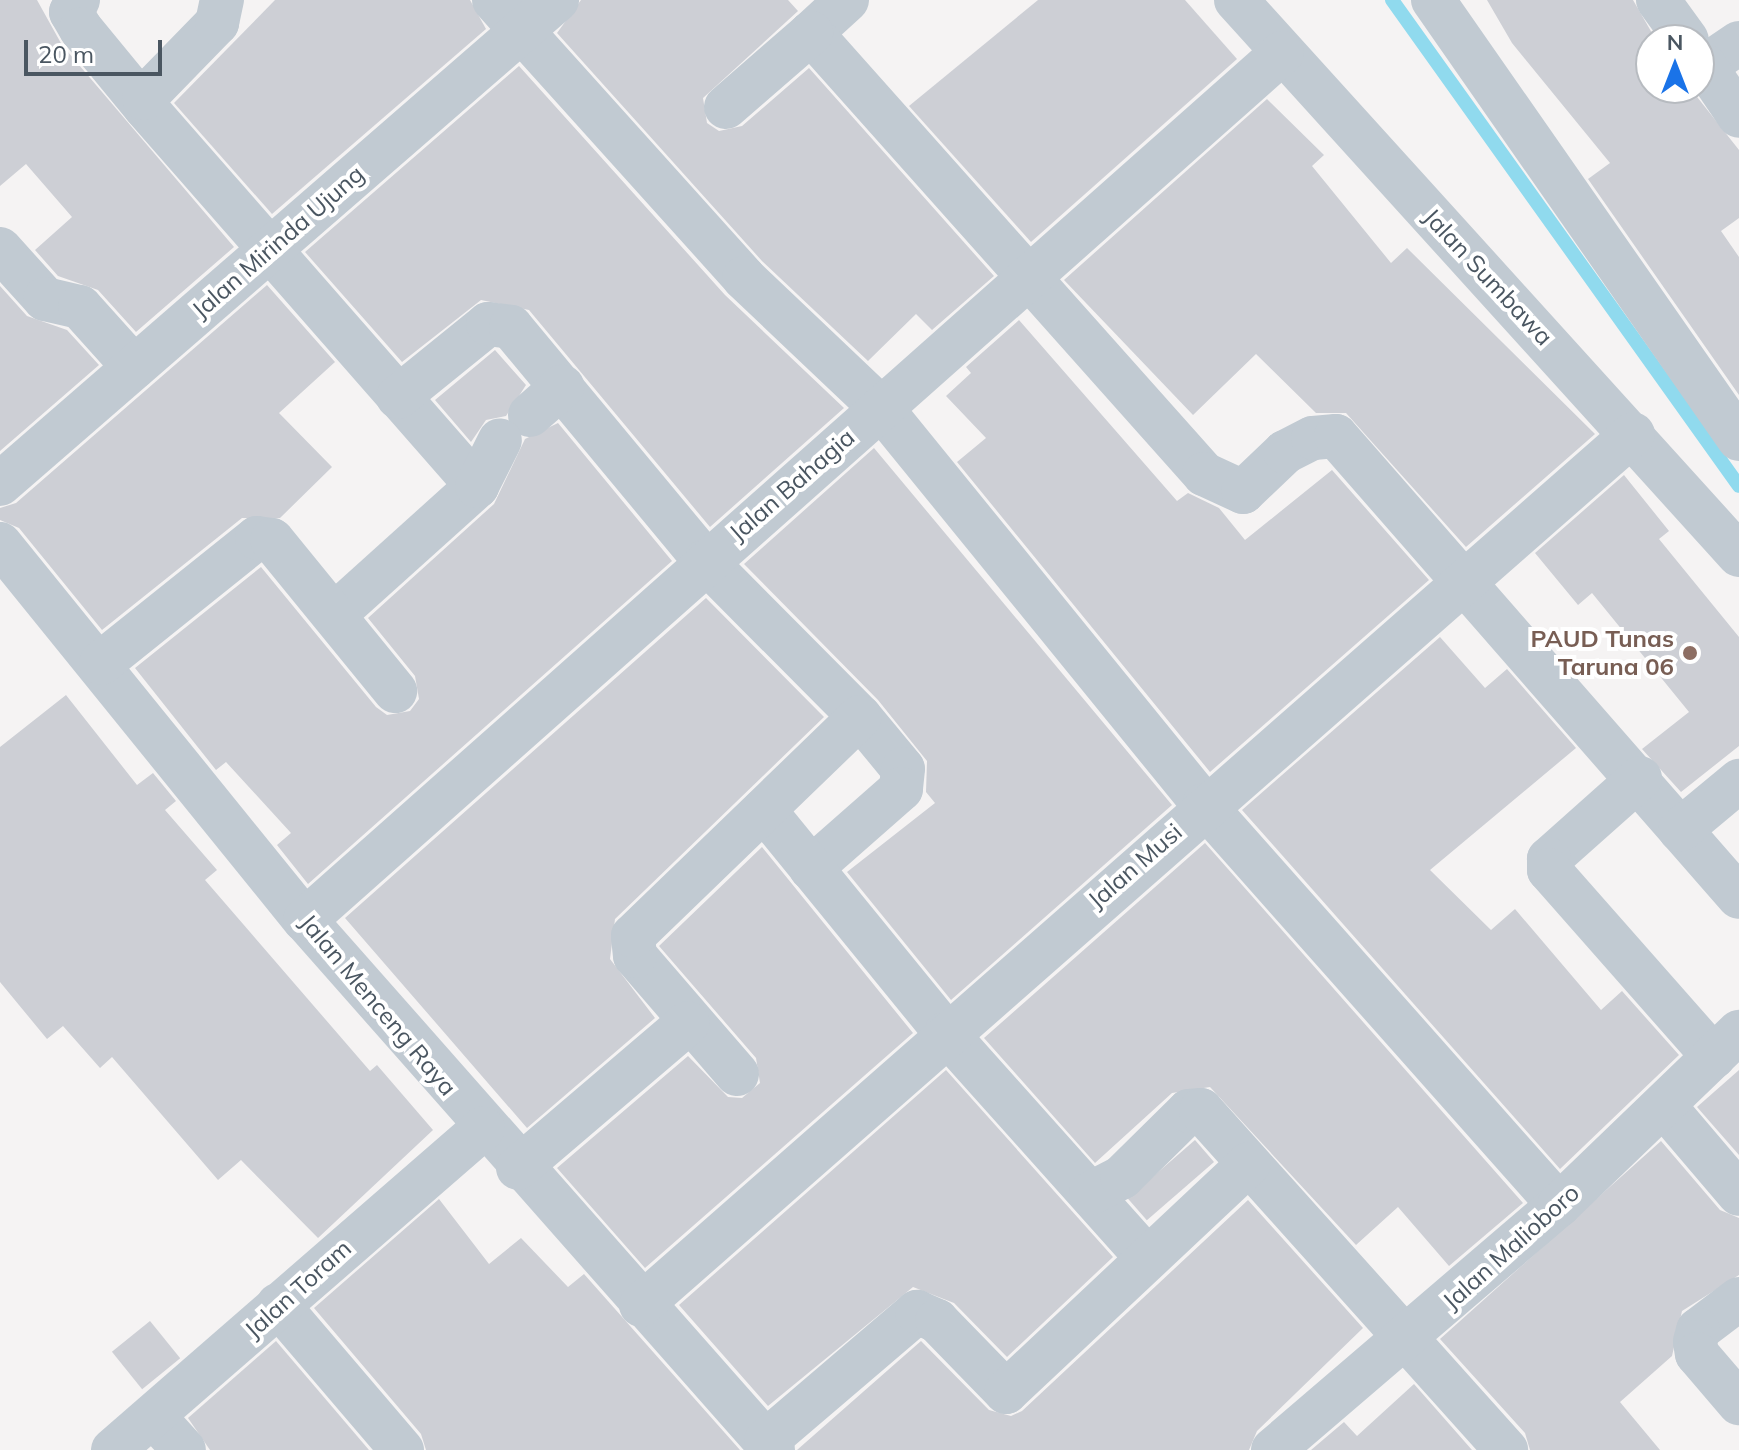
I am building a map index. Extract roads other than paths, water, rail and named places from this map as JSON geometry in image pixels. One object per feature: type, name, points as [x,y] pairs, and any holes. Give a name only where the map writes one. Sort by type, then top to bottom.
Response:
[{"type":"street","points":[[78,0],[71,12],[81,29],[144,98],[269,249],[477,486]]},
{"type":"street","points":[[144,98],[217,23],[222,0]]},
{"type":"street","name":"Jalan Mirinda Ujung","points":[[0,484],[269,249],[508,16],[557,0]]},
{"type":"street","points":[[726,107],[847,0]]},
{"type":"street","name":"Jalan Sumbawa","points":[[1236,0],[1633,434],[1725,506],[1739,555]]},
{"type":"street","points":[[1658,0],[1681,24]]},
{"type":"street","points":[[1447,5],[1739,439]]},
{"type":"street","points":[[508,16],[744,278],[881,408],[1204,805],[1559,1205]]},
{"type":"street","points":[[811,33],[1031,273],[1221,488],[1243,492],[1285,452],[1336,436],[1640,778],[1680,830],[1739,897]]},
{"type":"street","name":"Jalan Bahagia","points":[[305,920],[705,561],[1282,53]]},
{"type":"street","points":[[1715,68],[1739,116]]},
{"type":"street","points":[[0,249],[45,299],[80,307],[134,367]]},
{"type":"street","points":[[398,397],[497,322],[511,327],[530,414],[705,561],[860,717],[903,769],[901,789],[811,868]]},
{"type":"street","points":[[335,614],[477,486],[530,414]]},
{"type":"street","name":"Jalan Musi","points":[[641,1305],[1204,805],[1633,434]]},
{"type":"street","points":[[101,663],[257,538],[272,540],[395,691]]},
{"type":"street","name":"Jalan Menceng Raya","points":[[0,544],[101,663],[305,920],[518,1168],[770,1446]]},
{"type":"street","points":[[737,1074],[688,1023],[635,956],[633,936],[860,717]]},
{"type":"street","points":[[1640,778],[1549,859],[1549,870],[1727,1044]]},
{"type":"street","points":[[1680,830],[1739,781]]},
{"type":"street","points":[[764,810],[946,1033],[1146,1257]]},
{"type":"street","points":[[518,1168],[688,1023]]},
{"type":"street","name":"Jalan Malioboro","points":[[1273,1450],[1559,1205],[1665,1107],[1727,1044]]},
{"type":"street","points":[[1665,1107],[1739,1194]]},
{"type":"street","points":[[1091,1193],[1122,1177],[1196,1109],[1506,1450]]},
{"type":"street","name":"Jalan Toram","points":[[113,1450],[155,1418],[278,1305],[483,1128]]},
{"type":"street","points":[[770,1446],[917,1312],[937,1321],[1006,1392],[1146,1257],[1249,1164]]},
{"type":"street","points":[[1739,1299],[1698,1330],[1695,1342],[1697,1354],[1739,1403]]},
{"type":"street","points":[[278,1305],[402,1450]]},
{"type":"street","points":[[155,1418],[184,1450]]},
{"type":"waterway","points":[[1392,0],[1739,486]]},
{"type":"place","name":"PAUD Tunas Taruna 06","points":[[1690,653]]}]
